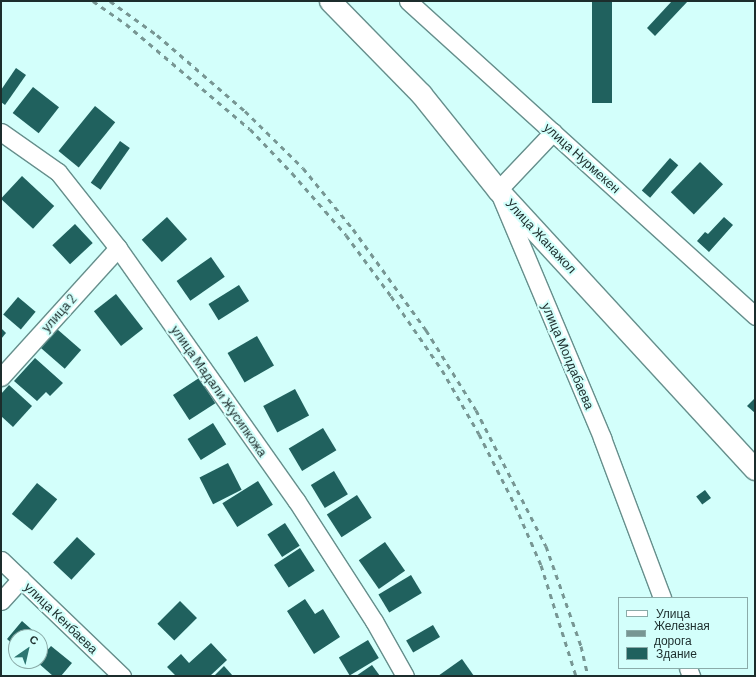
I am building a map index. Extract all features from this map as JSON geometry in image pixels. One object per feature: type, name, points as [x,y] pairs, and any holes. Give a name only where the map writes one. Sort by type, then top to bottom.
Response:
[{"type":"main road","name":"Улица Жанажол","points":[[330,1],[421,94],[498,190],[755,469]]},
{"type":"street","name":"улица Нурмекен","points":[[408,1],[755,316]]},
{"type":"street","name":"улица Мадали Жусипкожа","points":[[1,132],[58,172],[118,248],[296,500],[374,621],[405,676]]},
{"type":"street","points":[[498,190],[553,132]]},
{"type":"street","name":"улица Молдабаева","points":[[498,190],[602,438],[662,597]]},
{"type":"street","name":"улица 2","points":[[1,377],[118,248]]},
{"type":"street","name":"улица Кенбаева","points":[[1,560],[122,676]]},
{"type":"street","points":[[1,601],[21,579]]},
{"type":"building","points":[[592,1],[612,1],[612,103],[592,103]]},
{"type":"building","points":[[672,1],[688,1],[655,36],[647,28]]},
{"type":"building","points":[[16,68],[26,75],[5,105],[1,102],[1,90]]},
{"type":"building","points":[[33,87],[59,107],[39,133],[13,113]]},
{"type":"building","points":[[95,106],[115,122],[79,167],[58,151]]},
{"type":"building","points":[[120,141],[130,148],[101,190],[91,183]]},
{"type":"building","points":[[670,158],[678,165],[650,198],[642,190]]},
{"type":"building","points":[[700,162],[723,184],[694,214],[671,192]]},
{"type":"building","points":[[22,176],[54,206],[33,229],[1,199]]},
{"type":"building","points":[[167,217],[187,239],[162,262],[142,240]]},
{"type":"building","points":[[724,217],[733,225],[709,252],[697,241],[705,232],[708,234]]},
{"type":"building","points":[[75,224],[93,243],[70,264],[52,245]]},
{"type":"building","points":[[211,257],[225,277],[190,301],[177,281]]},
{"type":"building","points":[[239,285],[249,301],[219,320],[208,304]]},
{"type":"building","points":[[116,294],[143,329],[121,346],[94,311]]},
{"type":"building","points":[[18,297],[36,312],[21,329],[3,315]]},
{"type":"building","points":[[1,328],[6,333],[1,339]]},
{"type":"building","points":[[57,329],[81,350],[65,369],[41,348]]},
{"type":"building","points":[[257,336],[274,365],[245,382],[228,353]]},
{"type":"building","points":[[35,358],[63,383],[50,396],[46,392],[37,401],[14,381]]},
{"type":"building","points":[[199,378],[215,403],[189,420],[173,395]]},
{"type":"building","points":[[9,385],[32,406],[13,427],[1,416],[1,394]]},
{"type":"building","points":[[295,389],[309,415],[277,432],[263,406]]},
{"type":"building","points":[[755,398],[755,413],[747,406]]},
{"type":"building","points":[[213,423],[226,444],[201,460],[188,439]]},
{"type":"building","points":[[323,428],[336,450],[302,471],[289,449]]},
{"type":"building","points":[[228,463],[242,490],[213,504],[199,478]]},
{"type":"building","points":[[334,471],[348,494],[325,508],[311,485]]},
{"type":"building","points":[[258,481],[273,505],[237,527],[222,503]]},
{"type":"building","points":[[37,483],[57,499],[32,530],[12,514]]},
{"type":"building","points":[[705,490],[711,498],[702,505],[696,497]]},
{"type":"building","points":[[357,495],[372,518],[342,537],[327,515]]},
{"type":"building","points":[[285,523],[300,546],[282,557],[267,534]]},
{"type":"building","points":[[77,537],[95,554],[71,580],[53,563]]},
{"type":"building","points":[[385,542],[405,571],[379,589],[359,560]]},
{"type":"building","points":[[300,548],[315,571],[289,588],[274,565]]},
{"type":"building","points":[[411,575],[422,593],[389,613],[378,595]]},
{"type":"building","points":[[305,599],[315,614],[323,609],[340,637],[314,654],[287,611]]},
{"type":"building","points":[[180,601],[197,618],[174,641],[157,624]]},
{"type":"building","points":[[22,621],[31,629],[15,629]]},
{"type":"building","points":[[433,625],[440,637],[413,653],[406,640]]},
{"type":"building","points":[[368,640],[379,658],[350,676],[339,658]]},
{"type":"building","points":[[211,643],[227,660],[210,676],[176,676],[167,667],[181,654],[189,663]]},
{"type":"building","points":[[51,646],[72,663],[61,676],[53,676],[45,669],[48,669],[48,649]]},
{"type":"building","points":[[462,659],[474,676],[438,676]]},
{"type":"building","points":[[372,665],[380,676],[356,676]]},
{"type":"building","points":[[224,666],[233,676],[214,676]]},
{"type":"railway","points":[[93,1],[126,24],[250,129],[292,173],[346,235],[391,296],[442,370],[479,434],[515,505],[541,565],[576,676]]},
{"type":"railway","points":[[110,1],[157,35],[245,111],[303,168],[353,229],[426,330],[476,410],[546,546],[581,646],[588,676]]}]
